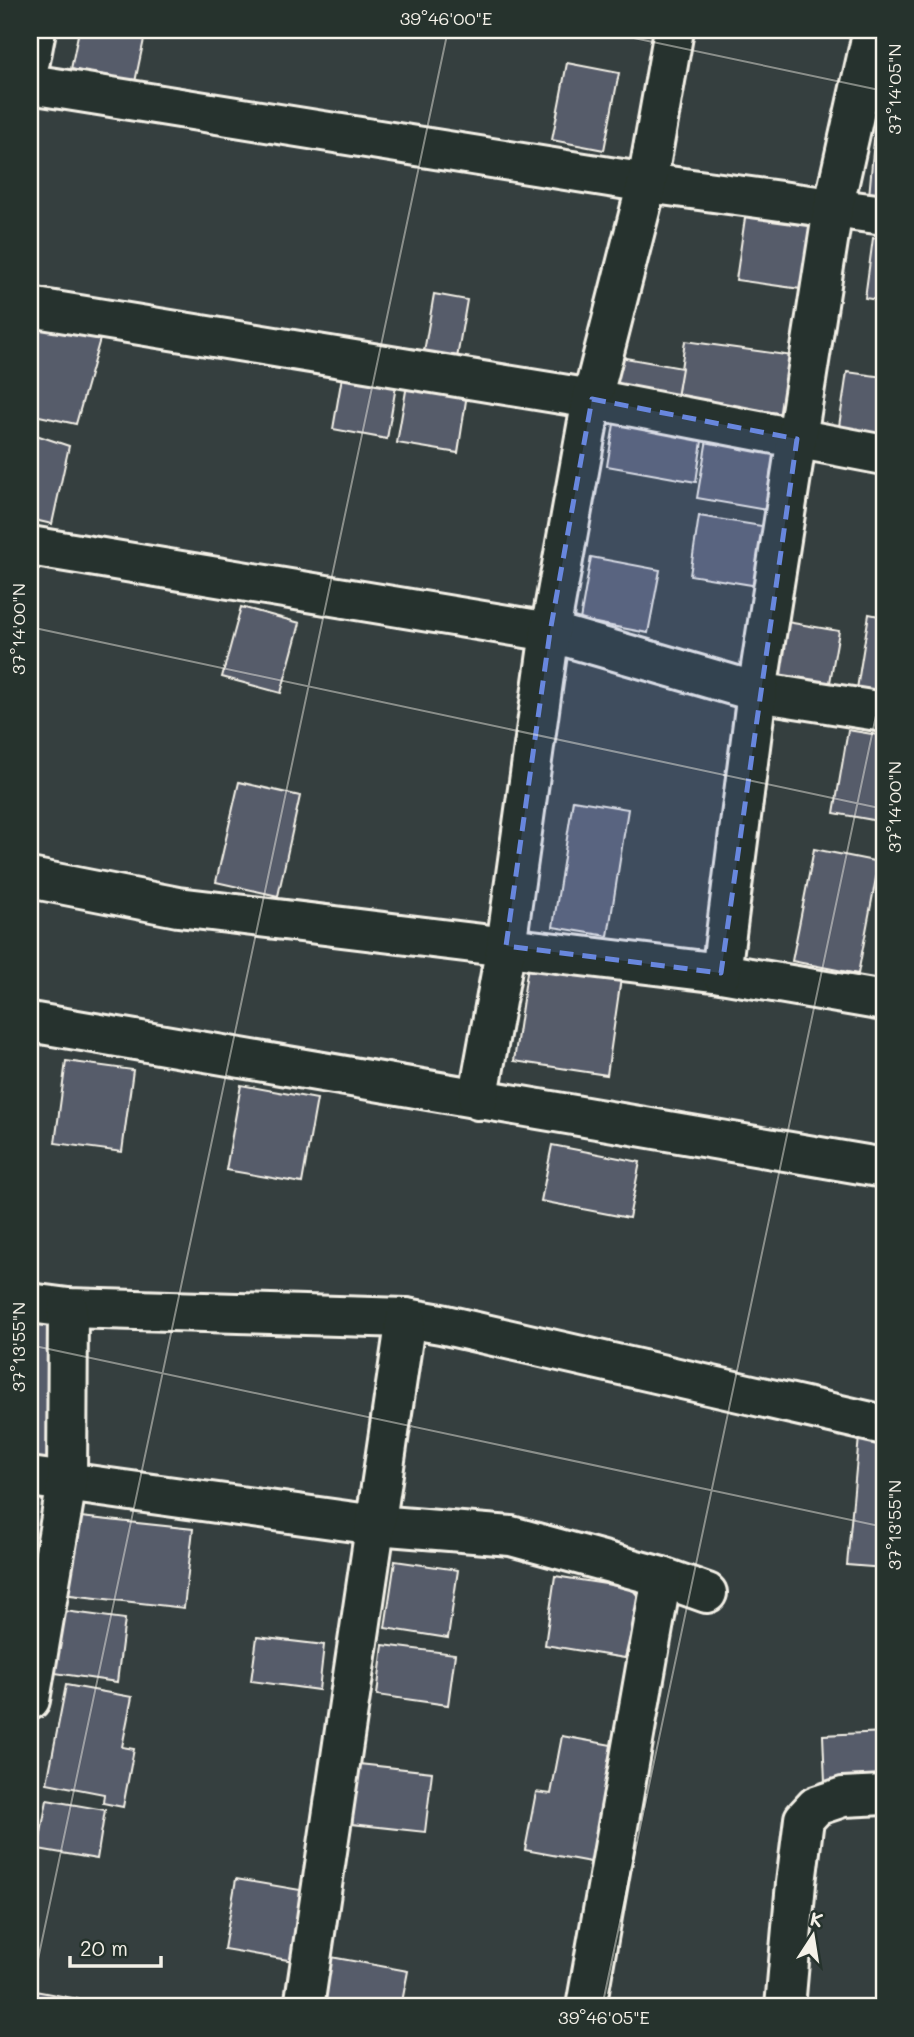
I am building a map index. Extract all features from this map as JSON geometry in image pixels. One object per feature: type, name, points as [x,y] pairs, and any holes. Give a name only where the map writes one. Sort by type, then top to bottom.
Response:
[{"type":"street","points":[[30,61],[36,30]]},
{"type":"street","points":[[478,1100],[506,946],[550,632],[592,399],[647,183],[674,30]]},
{"type":"street","points":[[721,973],[757,692],[833,209],[873,30]]},
{"type":"street","points":[[30,85],[647,183],[884,215]]},
{"type":"street","points":[[30,307],[592,399],[884,455]]},
{"type":"street","points":[[30,546],[550,632],[757,692],[884,712]]},
{"type":"street","points":[[30,878],[178,907],[721,973],[884,1001]]},
{"type":"street","points":[[30,1022],[884,1168]]},
{"type":"street","points":[[30,1303],[68,1308],[406,1318],[455,1326],[884,1424]]},
{"type":"street","points":[[30,1700],[48,1480],[68,1308]]},
{"type":"street","points":[[304,2007],[406,1318]]},
{"type":"street","points":[[48,1480],[376,1525],[511,1536],[662,1577],[707,1593]]},
{"type":"street","points":[[586,2007],[662,1577]]},
{"type":"street","points":[[785,2007],[804,1819],[816,1806],[843,1797],[884,1795]]},
{"type":"highlighted area","points":[[592,399],[797,439],[721,973],[506,946],[550,632]]},
{"type":"building","points":[[79,30],[146,30],[135,82],[71,69]]},
{"type":"building","points":[[567,63],[619,73],[604,150],[552,140]]},
{"type":"building","points":[[875,129],[884,130],[884,199],[869,197]]},
{"type":"building","points":[[746,211],[811,220],[801,289],[736,280]]},
{"type":"building","points":[[873,238],[884,239],[884,301],[865,298]]},
{"type":"building","points":[[434,294],[467,300],[457,358],[424,352]]},
{"type":"building","points":[[30,322],[100,339],[76,424],[30,414]]},
{"type":"building","points":[[685,341],[793,356],[784,414],[677,397]]},
{"type":"building","points":[[620,357],[682,368],[677,397],[615,387]]},
{"type":"building","points":[[343,371],[397,380],[387,439],[333,429]]},
{"type":"building","points":[[847,372],[884,377],[884,439],[838,433]]},
{"type":"building","points":[[407,385],[467,394],[458,453],[397,443]]},
{"type":"building","points":[[615,418],[703,434],[696,482],[607,466]]},
{"type":"building","points":[[30,433],[69,446],[52,524],[30,519]]},
{"type":"building","points":[[707,439],[781,452],[772,511],[697,498]]},
{"type":"building","points":[[699,516],[768,527],[758,586],[690,575]]},
{"type":"building","points":[[591,557],[660,570],[648,633],[580,620]]},
{"type":"building","points":[[241,607],[300,623],[281,693],[222,677]]},
{"type":"building","points":[[869,614],[884,617],[884,699],[856,695]]},
{"type":"building","points":[[787,622],[839,631],[829,688],[777,679]]},
{"type":"building","points":[[848,730],[884,736],[884,822],[834,813]]},
{"type":"building","points":[[239,782],[300,796],[278,896],[216,882]]},
{"type":"building","points":[[573,800],[628,809],[608,936],[553,927]]},
{"type":"building","points":[[814,849],[879,862],[858,974],[792,961]]},
{"type":"building","points":[[884,912],[884,977],[875,976]]},
{"type":"building","points":[[528,965],[621,978],[607,1075],[514,1061]]},
{"type":"building","points":[[66,1061],[133,1070],[122,1152],[55,1143]]},
{"type":"building","points":[[241,1085],[317,1099],[302,1183],[226,1170]]},
{"type":"building","points":[[552,1145],[640,1162],[629,1218],[541,1201]]},
{"type":"building","points":[[30,1317],[56,1321],[50,1465],[30,1462]]},
{"type":"building","points":[[859,1437],[884,1440],[884,1568],[847,1565]]},
{"type":"building","points":[[71,1516],[193,1529],[184,1608],[62,1594]]},
{"type":"building","points":[[395,1561],[458,1570],[448,1638],[385,1628]]},
{"type":"building","points":[[555,1576],[631,1588],[639,1597],[625,1658],[545,1645]]},
{"type":"building","points":[[57,1610],[125,1619],[117,1682],[48,1672]]},
{"type":"building","points":[[257,1637],[324,1645],[319,1690],[251,1681]]},
{"type":"building","points":[[383,1645],[455,1654],[448,1705],[377,1695]]},
{"type":"building","points":[[66,1685],[132,1697],[122,1747],[134,1749],[123,1807],[103,1803],[104,1794],[47,1783]]},
{"type":"building","points":[[884,1732],[884,1780],[825,1782],[823,1735]]},
{"type":"building","points":[[562,1736],[628,1748],[607,1865],[525,1850],[536,1792],[551,1794]]},
{"type":"building","points":[[359,1764],[432,1772],[425,1832],[352,1824]]},
{"type":"building","points":[[47,1800],[105,1810],[97,1859],[38,1849]]},
{"type":"building","points":[[236,1879],[306,1891],[294,1961],[224,1949]]},
{"type":"building","points":[[331,1957],[408,1971],[401,2007],[322,2007]]},
{"type":"building","points":[[30,1990],[120,2007],[30,2007]]}]
